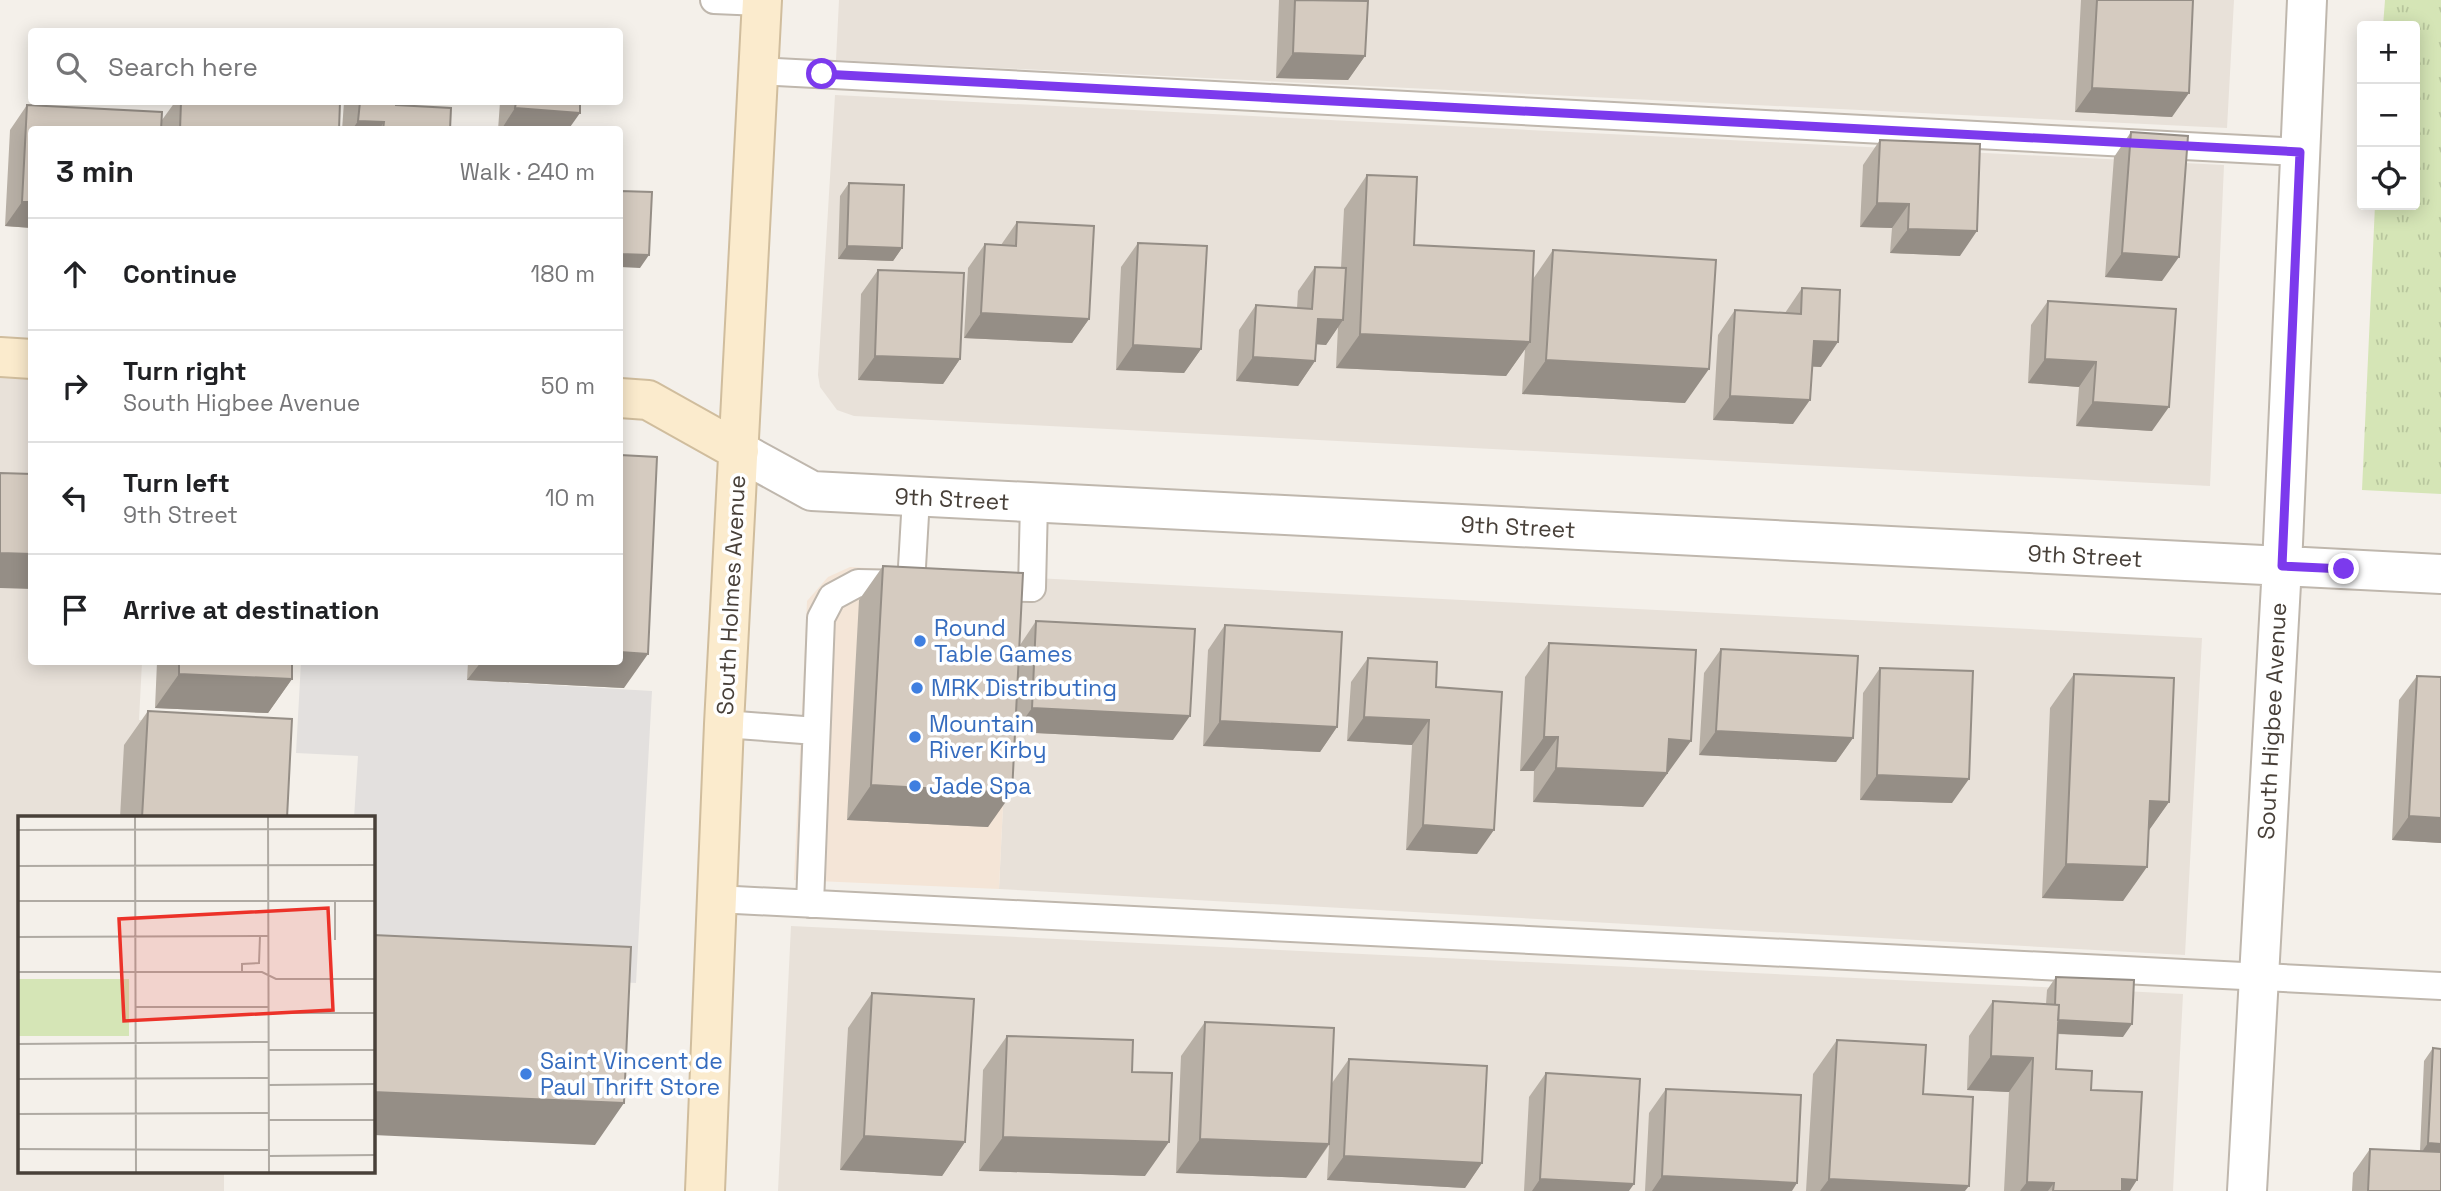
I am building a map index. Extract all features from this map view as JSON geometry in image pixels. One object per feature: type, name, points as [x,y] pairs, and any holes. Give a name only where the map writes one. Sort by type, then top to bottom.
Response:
[{"type":"main road","name":"South Holmes Avenue","points":[[705,1191],[724,724],[762,1]]},
{"type":"main road","points":[[0,357],[28,359]]},
{"type":"main road","name":"9th Street","points":[[623,398],[648,400],[739,451]]},
{"type":"street","name":"South Higbee Avenue","points":[[2247,1191],[2282,566],[2307,0]]},
{"type":"street","name":"9th Street","points":[[739,451],[812,491],[2441,574]]},
{"type":"lane","points":[[714,0],[762,1]]},
{"type":"lane","points":[[758,71],[2300,152]]},
{"type":"lane","points":[[911,584],[916,498]]},
{"type":"lane","points":[[965,586],[1032,588],[1034,503]]},
{"type":"lane","points":[[810,904],[821,618],[832,597],[858,583],[938,585]]},
{"type":"lane","points":[[724,724],[816,731]]},
{"type":"lane","points":[[716,899],[2441,986]]},
{"type":"shaded area","points":[[839,0],[2234,0],[2227,128],[836,60]]},
{"type":"shaded area","points":[[835,95],[2224,165],[2210,486],[854,416],[837,410],[820,387],[818,375]]},
{"type":"shaded area","points":[[0,361],[28,362],[28,665],[142,665],[139,720],[281,725],[277,816],[18,816],[18,1174],[224,1174],[224,1191],[0,1191]]},
{"type":"shaded area","points":[[850,567],[1014,577],[999,889],[794,880],[807,601],[828,577]]},
{"type":"shaded area","points":[[1014,577],[2202,638],[2185,955],[999,889]]},
{"type":"shaded area","points":[[301,665],[468,665],[468,680],[652,691],[636,983],[374,969],[374,816],[354,816],[358,756],[296,753]]},
{"type":"shaded area","points":[[791,926],[2183,994],[2173,1191],[778,1191]]},
{"type":"green space","points":[[2385,0],[2441,0],[2441,494],[2362,490],[2375,210],[2420,210],[2420,21],[2383,21]]},
{"type":"building","points":[[1295,0],[1368,1],[1365,56],[1293,53]]},
{"type":"building","points":[[2097,0],[2193,0],[2189,93],[2092,88]]},
{"type":"building","points":[[27,105],[162,112],[161,126],[28,126],[28,202],[22,202]]},
{"type":"building","points":[[181,105],[340,105],[339,126],[180,126]]},
{"type":"building","points":[[360,105],[451,108],[450,126],[384,126],[384,122],[358,121]]},
{"type":"building","points":[[516,105],[580,105],[580,113],[515,108]]},
{"type":"building","points":[[2131,132],[2188,136],[2179,257],[2122,253]]},
{"type":"building","points":[[1880,140],[1980,144],[1977,231],[1908,229],[1909,204],[1877,203]]},
{"type":"building","points":[[1367,175],[1417,177],[1414,245],[1534,251],[1530,342],[1360,334]]},
{"type":"building","points":[[849,183],[904,185],[902,248],[847,246]]},
{"type":"building","points":[[623,191],[652,192],[649,255],[623,254]]},
{"type":"building","points":[[1017,222],[1094,226],[1089,319],[981,313],[985,244],[1016,246]]},
{"type":"building","points":[[1138,243],[1207,246],[1201,349],[1133,345]]},
{"type":"building","points":[[1553,250],[1716,260],[1709,369],[1546,360]]},
{"type":"building","points":[[1315,267],[1346,268],[1343,320],[1318,319],[1315,361],[1253,357],[1256,305],[1312,309]]},
{"type":"building","points":[[878,270],[964,273],[960,359],[875,356]]},
{"type":"building","points":[[1802,288],[1840,290],[1838,342],[1814,341],[1810,400],[1730,396],[1735,310],[1801,314]]},
{"type":"building","points":[[2048,301],[2176,309],[2169,407],[2093,402],[2096,362],[2045,359]]},
{"type":"building","points":[[623,455],[657,457],[648,654],[623,652]]},
{"type":"building","points":[[0,473],[28,474],[28,554],[0,553]]},
{"type":"building","points":[[883,566],[1023,573],[1012,793],[871,785]]},
{"type":"building","points":[[1036,621],[1195,629],[1190,716],[1032,708]]},
{"type":"building","points":[[1225,625],[1342,632],[1337,727],[1220,721]]},
{"type":"building","points":[[1549,643],[1696,650],[1691,741],[1669,739],[1667,773],[1556,768],[1558,737],[1544,737]]},
{"type":"building","points":[[1721,649],[1858,656],[1853,738],[1716,731]]},
{"type":"building","points":[[1368,658],[1437,662],[1436,687],[1502,692],[1494,830],[1423,825],[1429,720],[1364,717]]},
{"type":"building","points":[[179,665],[292,665],[292,679],[179,674]]},
{"type":"building","points":[[1880,668],[1973,671],[1969,779],[1877,775]]},
{"type":"building","points":[[2074,674],[2174,678],[2169,802],[2150,801],[2147,867],[2066,864]]},
{"type":"building","points":[[2417,676],[2441,677],[2441,818],[2409,816]]},
{"type":"building","points":[[148,711],[292,719],[287,816],[142,816]]},
{"type":"building","points":[[374,935],[631,947],[624,1103],[374,1092]]},
{"type":"building","points":[[2056,977],[2134,980],[2132,1024],[2058,1020],[2059,1005],[2055,1005]]},
{"type":"building","points":[[872,993],[974,999],[965,1142],[864,1136]]},
{"type":"building","points":[[1993,1001],[2059,1005],[2056,1069],[2092,1071],[2091,1090],[2142,1092],[2137,1180],[2122,1179],[2122,1191],[2053,1191],[2054,1183],[2027,1182],[2033,1058],[1991,1056]]},
{"type":"building","points":[[1205,1022],[1334,1028],[1329,1144],[1200,1139]]},
{"type":"building","points":[[1007,1036],[1133,1040],[1132,1072],[1172,1073],[1169,1142],[1003,1137]]},
{"type":"building","points":[[1837,1040],[1926,1045],[1923,1094],[1973,1097],[1969,1186],[1829,1179]]},
{"type":"building","points":[[2433,1048],[2441,1049],[2441,1144],[2428,1143]]},
{"type":"building","points":[[1349,1059],[1487,1066],[1482,1163],[1344,1156]]},
{"type":"building","points":[[1546,1073],[1640,1079],[1634,1184],[1540,1179]]},
{"type":"building","points":[[1666,1089],[1801,1095],[1797,1183],[1662,1176]]},
{"type":"building","points":[[2370,1149],[2441,1152],[2441,1191],[2368,1191]]},
{"type":"place","name":"Round Table Games","points":[[920,641]]},
{"type":"place","name":"MRK Distributing","points":[[917,688]]},
{"type":"place","name":"Mountain River Kirby","points":[[915,737]]},
{"type":"place","name":"Jade Spa","points":[[915,786]]},
{"type":"place","name":"Saint Vincent de Paul Thrift Store","points":[[526,1074]]},
{"type":"route","points":[[822,74],[2300,152],[2282,566],[2344,569]]}]
